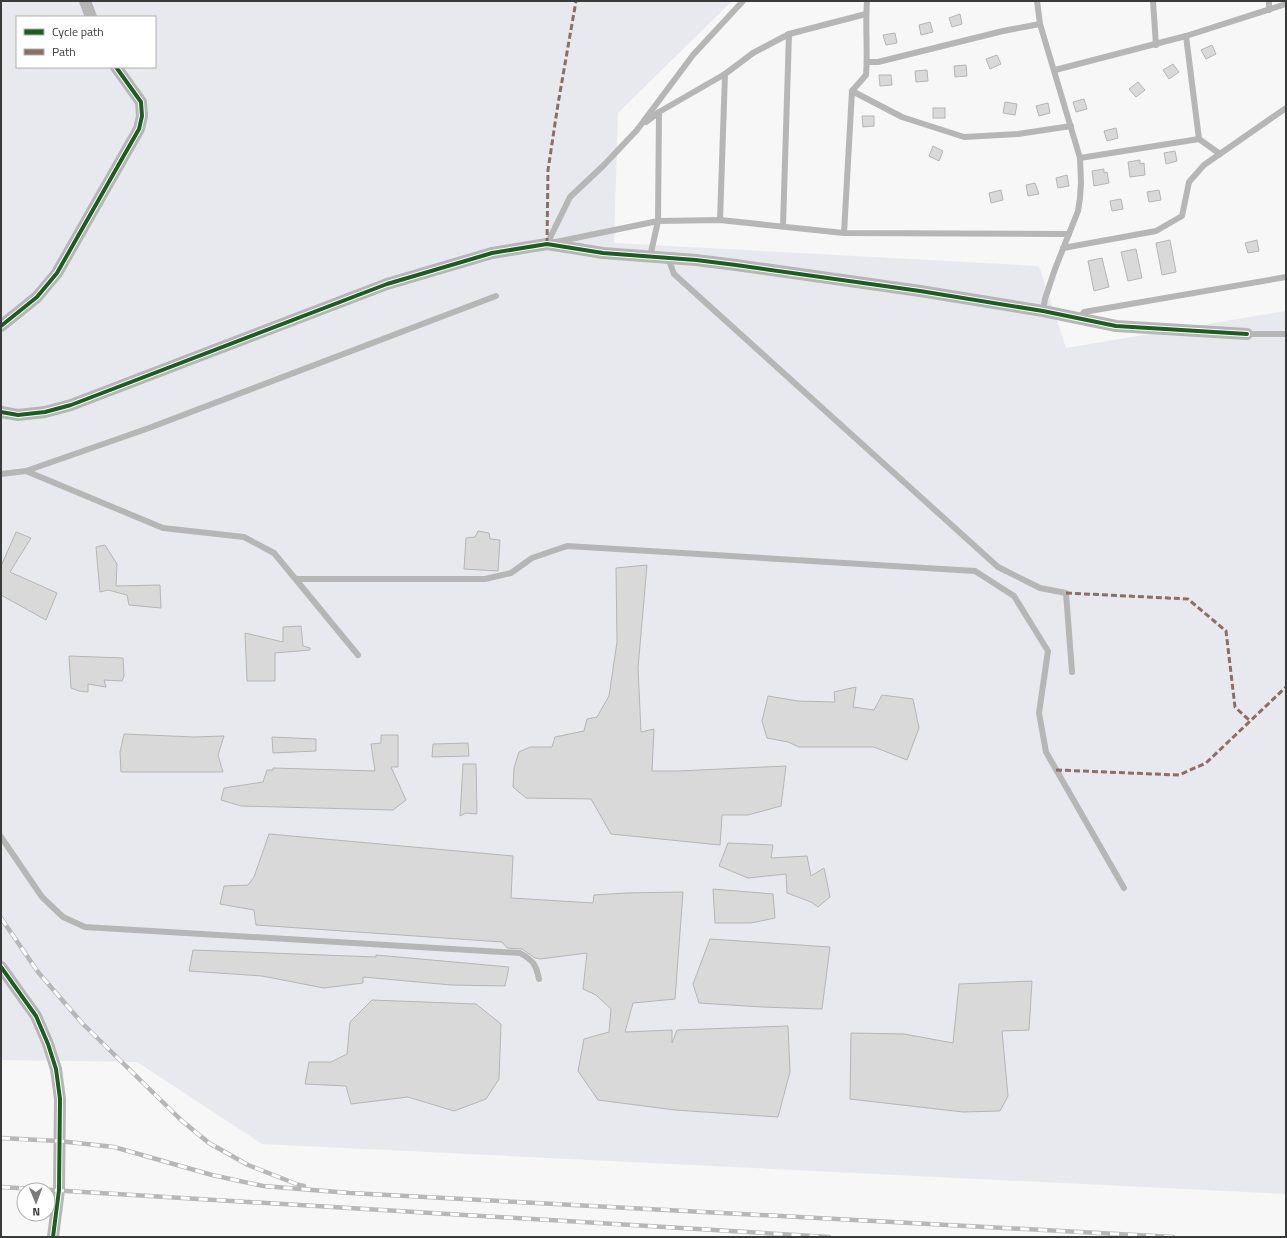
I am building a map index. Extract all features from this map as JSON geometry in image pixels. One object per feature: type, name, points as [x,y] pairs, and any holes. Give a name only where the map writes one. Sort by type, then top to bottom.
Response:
[{"type":"street","points":[[85,1],[91,16]]},
{"type":"street","points":[[1,326],[37,297],[57,272],[139,130],[142,116],[141,102],[117,68]]},
{"type":"street","points":[[1,412],[18,415],[45,412],[71,405],[387,284],[492,253],[547,244],[603,253],[736,265],[920,291],[1043,311],[1116,326],[1247,334]]},
{"type":"street","points":[[1,967],[36,1016],[48,1044],[56,1069],[60,1099],[59,1190],[53,1237]]},
{"type":"lane","points":[[547,244],[570,197],[604,165],[637,130],[693,55],[743,1]]},
{"type":"lane","points":[[844,233],[852,91],[866,75],[867,1]]},
{"type":"lane","points":[[1037,1],[1040,24],[1055,70],[1080,158],[1080,198],[1078,210],[1050,284],[1043,311]]},
{"type":"lane","points":[[1153,1],[1156,45]]},
{"type":"lane","points":[[1269,1],[1269,10]]},
{"type":"lane","points":[[1055,70],[1156,45],[1286,4]]},
{"type":"lane","points":[[637,130],[659,112],[725,74],[753,53],[789,34],[866,14]]},
{"type":"lane","points":[[867,62],[878,62],[1003,31],[1040,24]]},
{"type":"lane","points":[[782,226],[789,34]]},
{"type":"lane","points":[[1186,36],[1199,139]]},
{"type":"lane","points":[[720,220],[725,74]]},
{"type":"lane","points":[[852,91],[902,117],[964,137],[1018,134],[1071,126]]},
{"type":"lane","points":[[1063,248],[1156,231],[1182,216],[1189,182],[1204,165],[1286,108]]},
{"type":"lane","points":[[650,257],[658,221],[659,112]]},
{"type":"lane","points":[[1080,158],[1199,139],[1220,154]]},
{"type":"lane","points":[[547,244],[658,221],[720,220],[844,233],[1069,234]]},
{"type":"lane","points":[[668,258],[674,274],[998,567],[1040,588],[1066,593],[1072,672]]},
{"type":"lane","points":[[1079,319],[1084,312],[1286,277]]},
{"type":"lane","points":[[1,474],[26,471],[149,428],[496,296]]},
{"type":"lane","points":[[1247,334],[1286,334]]},
{"type":"lane","points":[[26,471],[163,528],[244,536],[274,552],[358,655]]},
{"type":"lane","points":[[296,579],[485,579],[511,573],[532,558],[567,546],[975,571],[1014,596],[1048,651],[1038,714],[1046,752],[1124,888]]},
{"type":"lane","points":[[1,837],[42,898],[63,917],[85,927],[520,954],[531,959],[536,967],[539,979]]},
{"type":"shaded area","points":[[1,1],[732,1],[618,113],[614,243],[1039,266],[1066,348],[1286,311],[1286,1194],[262,1144],[137,1062],[1,1060]]},
{"type":"building","points":[[960,14],[962,24],[952,27],[949,18]]},
{"type":"building","points":[[930,22],[933,32],[921,35],[919,25]]},
{"type":"building","points":[[895,33],[897,43],[886,45],[883,35]]},
{"type":"building","points":[[1212,45],[1216,54],[1206,59],[1201,50]]},
{"type":"building","points":[[997,55],[1001,64],[990,69],[986,59]]},
{"type":"building","points":[[1173,64],[1179,72],[1169,79],[1163,70]]},
{"type":"building","points":[[966,65],[967,76],[955,77],[954,66]]},
{"type":"building","points":[[927,70],[928,81],[916,82],[915,71]]},
{"type":"building","points":[[879,75],[891,75],[892,85],[880,86]]},
{"type":"building","points":[[1138,82],[1145,90],[1136,97],[1129,89]]},
{"type":"building","points":[[1084,99],[1087,109],[1076,112],[1073,102]]},
{"type":"building","points":[[1005,102],[1017,104],[1015,115],[1003,113]]},
{"type":"building","points":[[1048,103],[1050,113],[1039,116],[1036,106]]},
{"type":"building","points":[[933,108],[945,108],[945,118],[933,118]]},
{"type":"building","points":[[862,116],[874,116],[874,126],[863,127]]},
{"type":"building","points":[[1116,128],[1118,138],[1107,141],[1104,131]]},
{"type":"building","points":[[933,146],[943,151],[939,161],[929,156]]},
{"type":"building","points":[[1175,151],[1177,161],[1166,164],[1164,153]]},
{"type":"building","points":[[1140,160],[1140,164],[1144,163],[1145,175],[1130,177],[1128,162]]},
{"type":"building","points":[[1104,169],[1104,173],[1107,172],[1109,183],[1094,186],[1092,171]]},
{"type":"building","points":[[1067,175],[1069,186],[1058,188],[1056,178]]},
{"type":"building","points":[[1035,183],[1039,194],[1028,196],[1026,185]]},
{"type":"building","points":[[1001,190],[1003,200],[991,203],[989,193]]},
{"type":"building","points":[[1159,190],[1161,200],[1149,202],[1147,192]]},
{"type":"building","points":[[1121,199],[1123,209],[1112,211],[1110,201]]},
{"type":"building","points":[[1170,240],[1176,272],[1162,275],[1156,243]]},
{"type":"building","points":[[1257,240],[1259,251],[1248,253],[1245,243]]},
{"type":"building","points":[[1136,249],[1142,278],[1128,281],[1121,252]]},
{"type":"building","points":[[1102,258],[1109,287],[1094,291],[1088,261]]},
{"type":"building","points":[[478,531],[489,533],[490,539],[500,540],[498,571],[464,569],[466,538],[475,537]]},
{"type":"building","points":[[16,532],[31,538],[10,572],[57,593],[46,620],[1,595],[1,566]]},
{"type":"building","points":[[105,545],[117,564],[116,586],[160,585],[161,608],[129,605],[127,595],[108,590],[100,592],[96,547]]},
{"type":"building","points":[[647,565],[638,668],[641,732],[654,729],[652,771],[786,766],[781,806],[748,815],[722,815],[720,845],[611,834],[591,799],[526,798],[513,787],[514,768],[519,752],[530,747],[552,747],[555,737],[584,731],[587,719],[597,717],[609,696],[617,642],[616,568]]},
{"type":"building","points":[[301,626],[303,646],[310,648],[310,650],[275,653],[275,681],[247,681],[245,633],[283,642],[283,627]]},
{"type":"building","points":[[69,656],[123,658],[124,676],[122,681],[104,680],[106,687],[88,684],[88,692],[71,688]]},
{"type":"building","points":[[856,687],[853,707],[874,710],[882,695],[913,699],[919,728],[907,760],[874,747],[799,747],[788,742],[767,738],[762,721],[768,696],[798,701],[835,702],[834,692]]},
{"type":"building","points":[[124,734],[194,737],[224,736],[218,755],[223,772],[121,772],[120,752]]},
{"type":"building","points":[[381,735],[398,735],[398,767],[391,767],[406,800],[393,810],[241,806],[221,800],[224,788],[263,782],[267,770],[273,770],[273,768],[375,771],[371,744],[381,743]]},
{"type":"building","points":[[272,737],[316,739],[316,751],[273,753]]},
{"type":"building","points":[[468,743],[469,756],[432,757],[433,744]]},
{"type":"building","points":[[463,764],[476,764],[477,814],[466,813],[460,816]]},
{"type":"building","points":[[269,834],[513,856],[511,898],[593,903],[594,895],[683,892],[675,999],[633,1003],[625,1032],[672,1030],[672,1043],[677,1030],[788,1026],[790,1072],[778,1117],[675,1110],[598,1100],[578,1071],[584,1039],[609,1032],[611,1009],[596,995],[583,989],[587,953],[540,959],[535,958],[522,949],[507,948],[502,942],[256,925],[254,910],[220,904],[224,886],[248,885],[254,877]]},
{"type":"building","points":[[728,843],[773,845],[771,858],[807,856],[811,876],[824,868],[830,897],[818,907],[811,902],[787,893],[786,874],[748,878],[719,866]]},
{"type":"building","points":[[713,889],[773,894],[775,918],[751,923],[715,923]]},
{"type":"building","points":[[710,939],[830,947],[822,1009],[699,1003],[693,984]]},
{"type":"building","points":[[193,950],[376,957],[376,955],[509,967],[505,986],[451,985],[363,977],[363,983],[324,988],[262,976],[189,971]]},
{"type":"building","points":[[1032,981],[1029,1030],[1002,1031],[1008,1096],[1000,1111],[963,1112],[850,1099],[851,1033],[904,1034],[953,1043],[959,984]]},
{"type":"building","points":[[372,1000],[476,1004],[501,1024],[499,1079],[486,1099],[454,1111],[408,1097],[351,1104],[346,1086],[305,1084],[309,1062],[331,1062],[347,1054],[350,1022]]},
{"type":"railway","points":[[1,918],[38,972],[82,1023],[181,1120],[209,1143],[248,1165],[304,1186]]},
{"type":"railway","points":[[1,1138],[59,1141],[114,1147],[212,1175],[263,1186],[350,1193],[1173,1237]]},
{"type":"railway","points":[[1,1187],[829,1237]]},
{"type":"marked path","points":[[547,244],[548,170],[576,1]]},
{"type":"marked path","points":[[1066,593],[1188,599],[1226,631],[1235,707],[1250,721]]},
{"type":"marked path","points":[[1056,770],[1179,775],[1206,763],[1286,687]]},
{"type":"cycle path","points":[[1,326],[37,297],[57,273],[139,129],[142,116],[141,102],[117,68]]},
{"type":"cycle path","points":[[1,412],[18,415],[45,412],[71,405],[387,284],[492,253],[547,244],[603,253],[696,260],[736,265],[920,291],[1043,311],[1116,326],[1247,334]]},
{"type":"cycle path","points":[[1,967],[36,1016],[48,1044],[56,1069],[60,1099],[59,1190],[53,1237]]}]
